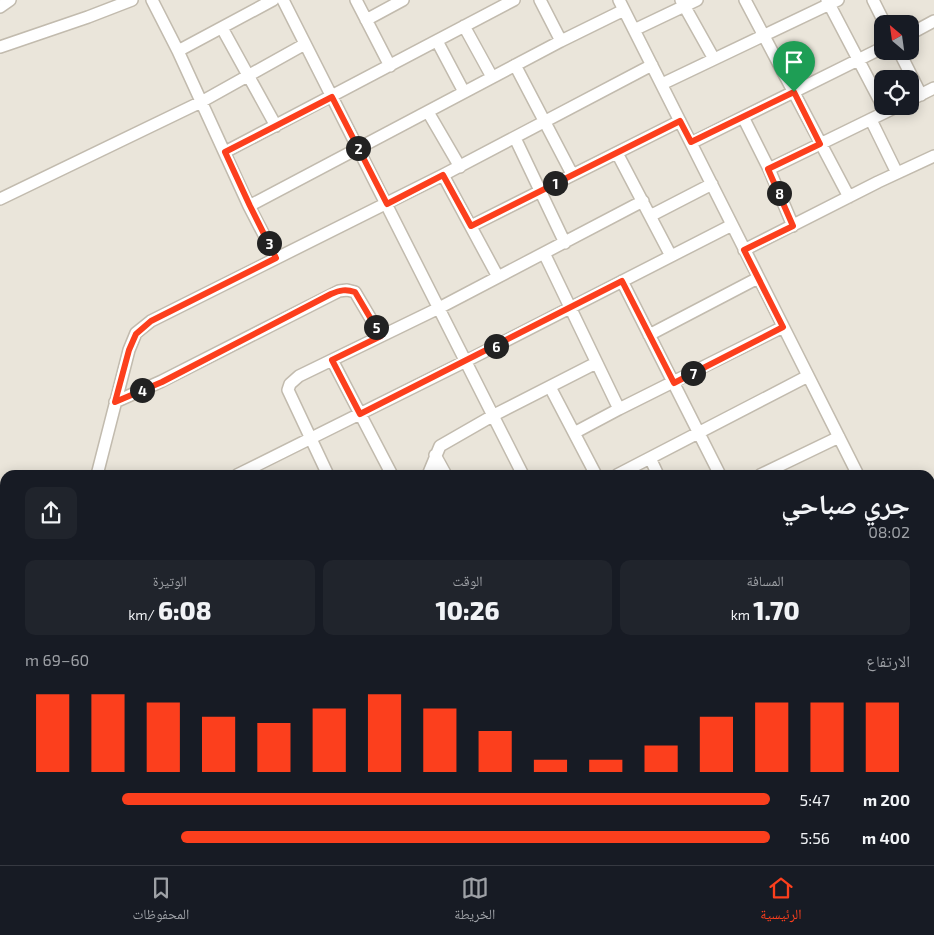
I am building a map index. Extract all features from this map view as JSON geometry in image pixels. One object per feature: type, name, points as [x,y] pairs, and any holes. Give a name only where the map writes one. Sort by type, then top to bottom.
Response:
[{"type":"street","points":[[0,7],[10,0]]},
{"type":"street","points":[[0,46],[88,18],[132,0]]},
{"type":"street","points":[[152,0],[276,258]]},
{"type":"street","points":[[178,51],[273,0]]},
{"type":"street","points":[[283,0],[521,470]]},
{"type":"street","points":[[356,0],[390,66]]},
{"type":"street","points":[[366,20],[404,0]]},
{"type":"street","points":[[225,152],[514,0]]},
{"type":"street","points":[[540,0],[561,41]]},
{"type":"street","points":[[634,30],[683,3],[697,0]]},
{"type":"street","points":[[745,0],[850,198]]},
{"type":"street","points":[[874,0],[881,15]]},
{"type":"street","points":[[662,84],[831,1],[874,89]]},
{"type":"street","points":[[683,3],[714,59]]},
{"type":"street","points":[[250,206],[561,41],[622,5],[856,470]]},
{"type":"street","points":[[919,29],[934,21]]},
{"type":"street","points":[[464,26],[492,77]]},
{"type":"street","points":[[222,28],[276,126]]},
{"type":"street","points":[[437,41],[464,92]]},
{"type":"street","points":[[0,199],[201,102],[305,44]]},
{"type":"street","points":[[691,142],[874,52]]},
{"type":"street","points":[[904,60],[921,95],[934,88]]},
{"type":"street","points":[[516,65],[572,174]]},
{"type":"street","points":[[98,470],[129,350],[136,334],[151,321],[387,204],[652,66]]},
{"type":"street","points":[[428,112],[460,166]]},
{"type":"street","points":[[768,169],[871,120],[876,115]]},
{"type":"street","points":[[743,117],[793,226]]},
{"type":"street","points":[[871,120],[896,173]]},
{"type":"street","points":[[471,226],[680,121]]},
{"type":"street","points":[[514,138],[566,242]]},
{"type":"street","points":[[617,153],[671,256]]},
{"type":"street","points":[[744,250],[850,198],[896,173],[934,156]]},
{"type":"street","points":[[443,175],[498,277]]},
{"type":"street","points":[[650,216],[712,184]]},
{"type":"street","points":[[326,470],[288,390],[290,384],[299,376],[439,308],[643,202]]},
{"type":"street","points":[[247,470],[732,225]]},
{"type":"street","points":[[544,253],[619,409]]},
{"type":"street","points":[[649,335],[758,278]]},
{"type":"street","points":[[622,281],[718,470]]},
{"type":"street","points":[[115,402],[162,382],[338,291],[347,290],[355,292],[381,336]]},
{"type":"street","points":[[574,433],[783,327]]},
{"type":"street","points":[[332,360],[389,470]]},
{"type":"street","points":[[430,470],[440,446],[494,415],[596,364]]},
{"type":"street","points":[[627,470],[808,376]]},
{"type":"street","points":[[550,386],[593,470]]},
{"type":"street","points":[[770,470],[839,437]]},
{"type":"street","points":[[436,455],[444,470]]},
{"type":"street","points":[[650,458],[656,470]]},
{"type":"shaded area","points":[[0,0],[934,0],[934,470],[0,470]]},
{"type":"route","points":[[794,92],[820,144],[768,169],[793,226],[744,250],[783,327],[674,383],[622,281],[360,414],[332,360],[381,336],[355,292],[347,290],[331,294],[162,382],[115,402],[129,350],[136,334],[151,321],[276,258],[225,152],[332,97],[387,204],[443,175],[471,226],[680,121],[691,142],[794,92]]}]
